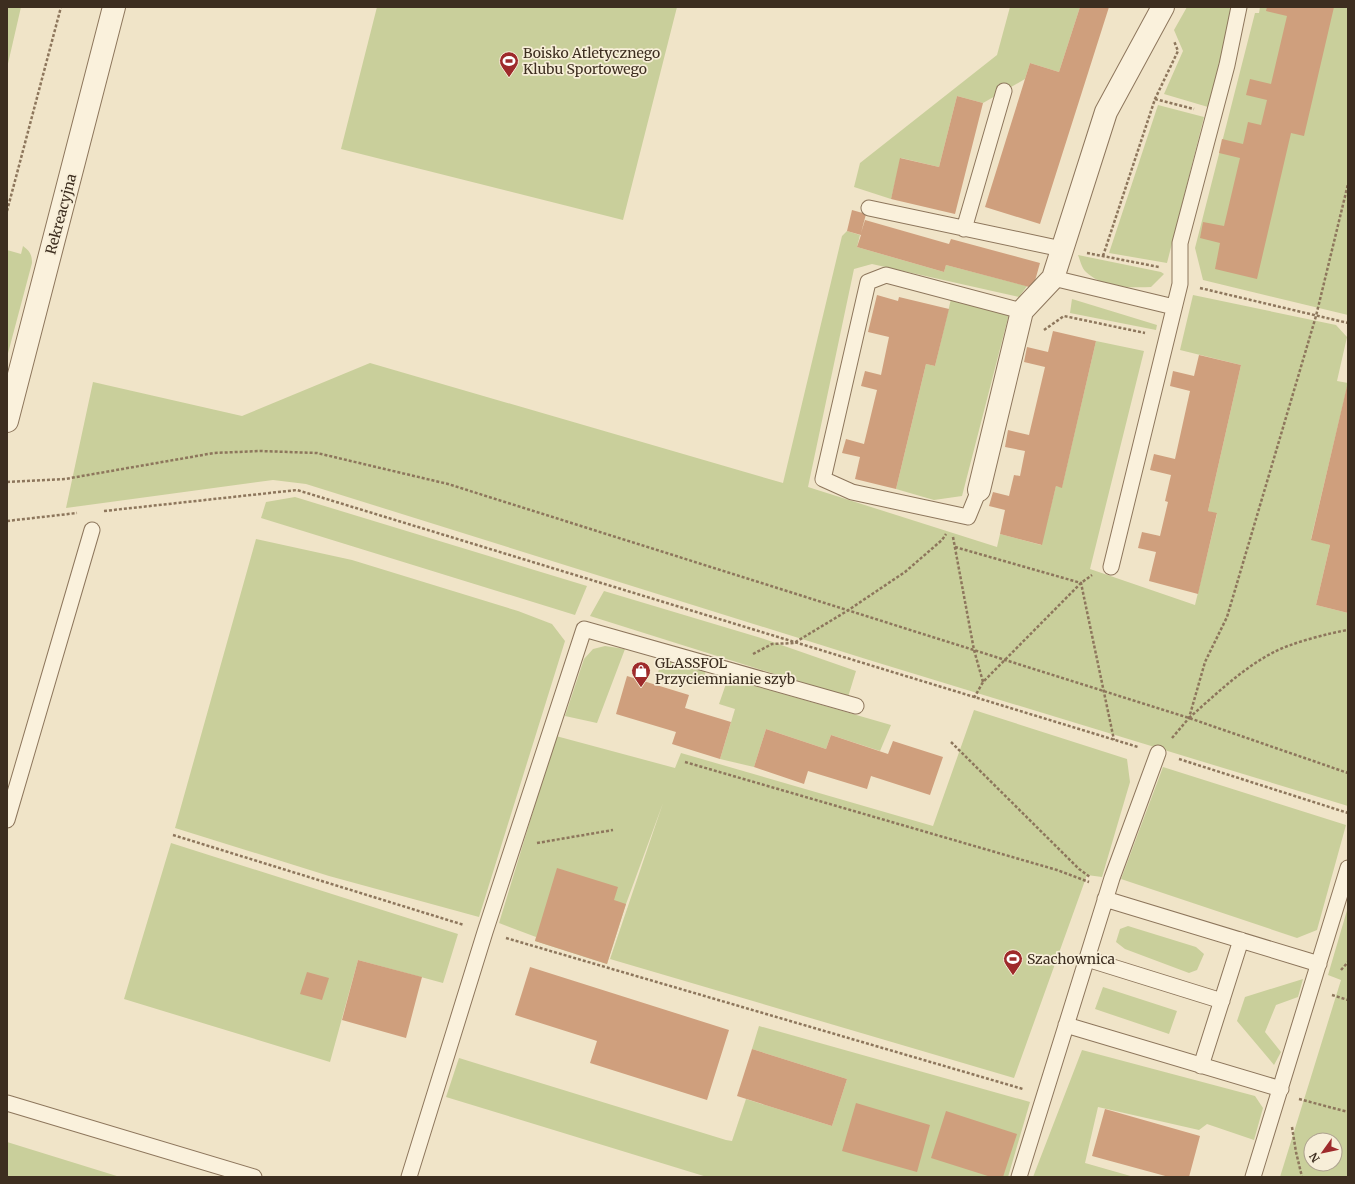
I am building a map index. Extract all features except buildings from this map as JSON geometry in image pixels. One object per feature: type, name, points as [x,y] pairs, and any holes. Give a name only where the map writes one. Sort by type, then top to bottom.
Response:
[{"type":"street","name":"Rekreacyjna","points":[[7,421],[114,7]]},
{"type":"street","points":[[978,490],[1022,312],[1053,278],[1106,112],[1161,9]]},
{"type":"lane","points":[[1112,564],[1180,284],[1180,243],[1227,65],[1239,7]]},
{"type":"lane","points":[[964,229],[1004,91]]},
{"type":"lane","points":[[869,208],[964,229],[1062,248]]},
{"type":"lane","points":[[978,490],[968,517],[954,521],[852,492],[823,479],[868,282],[886,276],[1022,312]]},
{"type":"lane","points":[[1053,278],[1174,307]]},
{"type":"lane","points":[[7,820],[92,530]]},
{"type":"lane","points":[[409,1177],[485,932],[584,628],[856,706]]},
{"type":"lane","points":[[1019,1177],[1107,895],[1158,754]]},
{"type":"lane","points":[[1253,1177],[1348,868]]},
{"type":"lane","points":[[1107,895],[1241,940],[1319,964]]},
{"type":"lane","points":[[1201,1066],[1241,940]]},
{"type":"lane","points":[[1087,959],[1222,1001]]},
{"type":"lane","points":[[1066,1025],[1281,1089]]},
{"type":"lane","points":[[7,1102],[254,1177]]},
{"type":"path","points":[[7,211],[61,7]]},
{"type":"path","points":[[1103,256],[1156,99],[1178,51],[1161,9]]},
{"type":"path","points":[[1156,99],[1214,114]]},
{"type":"path","points":[[1189,718],[1205,662],[1227,617],[1316,316],[1348,184]]},
{"type":"path","points":[[1062,248],[1167,268],[1180,284],[1348,323]]},
{"type":"path","points":[[1042,332],[1064,316],[1167,337]]},
{"type":"path","points":[[7,482],[66,479],[214,453],[260,451],[317,453],[448,484],[1189,718],[1348,774]]},
{"type":"path","points":[[99,511],[297,490],[1114,740],[1348,814]]},
{"type":"path","points":[[7,521],[84,513]]},
{"type":"path","points":[[954,521],[955,547],[974,650],[983,682]]},
{"type":"path","points":[[726,669],[772,644],[794,643],[847,611],[905,572],[942,540],[954,521]]},
{"type":"path","points":[[955,547],[1081,583]]},
{"type":"path","points":[[974,698],[983,682],[1081,583],[1112,564]]},
{"type":"path","points":[[1081,583],[1114,740]]},
{"type":"path","points":[[1158,754],[1189,718],[1253,665],[1275,651],[1334,632],[1348,630]]},
{"type":"path","points":[[951,742],[1107,895]]},
{"type":"path","points":[[685,762],[1057,870],[1107,895]]},
{"type":"path","points":[[513,847],[613,830]]},
{"type":"path","points":[[173,835],[485,932],[1044,1095]]},
{"type":"path","points":[[1327,994],[1348,1000]]},
{"type":"path","points":[[1295,1098],[1348,1112]]},
{"type":"path","points":[[1292,1126],[1302,1177]]},
{"type":"green space","points":[[7,7],[21,7],[7,68]]},
{"type":"green space","name":"Boisko Atletycznego Klubu Sportowego","points":[[377,7],[677,7],[623,220],[341,149]]},
{"type":"green space","points":[[1010,7],[1080,7],[1059,72],[1030,63],[1025,79],[983,103],[957,96],[939,167],[901,158],[891,199],[854,187],[860,163],[997,55]]},
{"type":"green space","points":[[1187,7],[1234,7],[1208,107],[1164,94],[1183,51],[1174,30]]},
{"type":"green space","points":[[1260,7],[1348,7],[1348,315],[1203,280],[1195,248],[1255,13],[1259,13]]},
{"type":"green space","points":[[1158,105],[1204,117],[1167,263],[1109,253]]},
{"type":"green space","points":[[847,231],[860,235],[857,247],[944,272],[946,265],[1027,286],[1019,297],[872,264],[854,269],[808,487],[997,547],[1000,534],[1041,545],[1056,486],[1062,487],[1096,341],[1144,351],[1090,569],[1195,605],[1217,514],[1208,511],[1241,365],[1180,350],[1193,295],[1336,325],[1347,337],[1337,381],[1348,383],[1311,539],[1330,545],[1316,605],[1348,613],[1348,806],[869,660],[306,484],[273,480],[66,508],[93,382],[242,416],[370,363],[783,483],[842,236]]},
{"type":"green space","points":[[23,246],[30,253],[32,263],[7,357],[7,250],[21,254]]},
{"type":"green space","points":[[1078,255],[1161,272],[1164,274],[1151,287],[1117,286],[1101,281],[1086,272],[1082,267]]},
{"type":"green space","points":[[951,299],[1009,314],[962,496],[934,500],[896,489],[926,364],[935,366]]},
{"type":"green space","points":[[1072,299],[1157,325],[1156,330],[1070,313]]},
{"type":"green space","points":[[295,497],[587,586],[575,615],[261,518],[266,502]]},
{"type":"green space","points":[[256,539],[352,560],[518,611],[552,624],[565,641],[479,917],[329,876],[175,828]]},
{"type":"green space","points":[[604,591],[761,638],[856,671],[848,697],[590,616]]},
{"type":"green space","points":[[605,646],[625,649],[597,723],[565,716],[584,659],[593,649]]},
{"type":"green space","points":[[662,658],[706,669],[703,684],[658,673]]},
{"type":"green space","points":[[728,678],[891,725],[880,751],[831,735],[826,749],[766,729],[754,767],[720,759],[735,709],[719,704]]},
{"type":"green space","points":[[974,710],[1127,759],[1130,782],[1102,877],[1087,875],[1014,1078],[610,959],[663,803],[626,904],[607,964],[535,941],[536,937],[499,923],[556,736],[675,768],[681,753],[933,826]]},
{"type":"green space","points":[[1163,767],[1346,825],[1317,930],[1297,938],[1121,879]]},
{"type":"green space","points":[[171,843],[458,934],[443,983],[358,960],[330,1062],[124,999]]},
{"type":"green space","points":[[1348,907],[1348,1177],[1280,1177],[1341,980],[1328,975]]},
{"type":"green space","points":[[1128,926],[1196,947],[1204,954],[1197,970],[1189,973],[1125,949],[1116,942],[1120,929]]},
{"type":"green space","points":[[1303,979],[1298,997],[1276,1005],[1265,1032],[1281,1052],[1274,1065],[1237,1021],[1245,997]]},
{"type":"green space","points":[[1103,987],[1177,1011],[1169,1034],[1095,1009]]},
{"type":"green space","points":[[759,1026],[1030,1102],[1008,1177],[707,1177],[446,1097],[459,1058],[726,1140],[732,1141],[746,1099],[832,1126],[847,1079],[752,1049]]},
{"type":"green space","points":[[1082,1050],[1255,1096],[1263,1108],[1254,1140],[1207,1124],[1199,1130],[1098,1107],[1085,1163],[1134,1177],[1033,1177]]},
{"type":"green space","points":[[7,1142],[120,1177],[7,1177]]},
{"type":"place","name":"Boisko Atletycznego Klubu Sportowego","points":[[509,78]]},
{"type":"place","name":"GLASSFOL Przyciemnianie szyb","points":[[641,688]]},
{"type":"place","name":"Szachownica","points":[[1013,976]]}]
